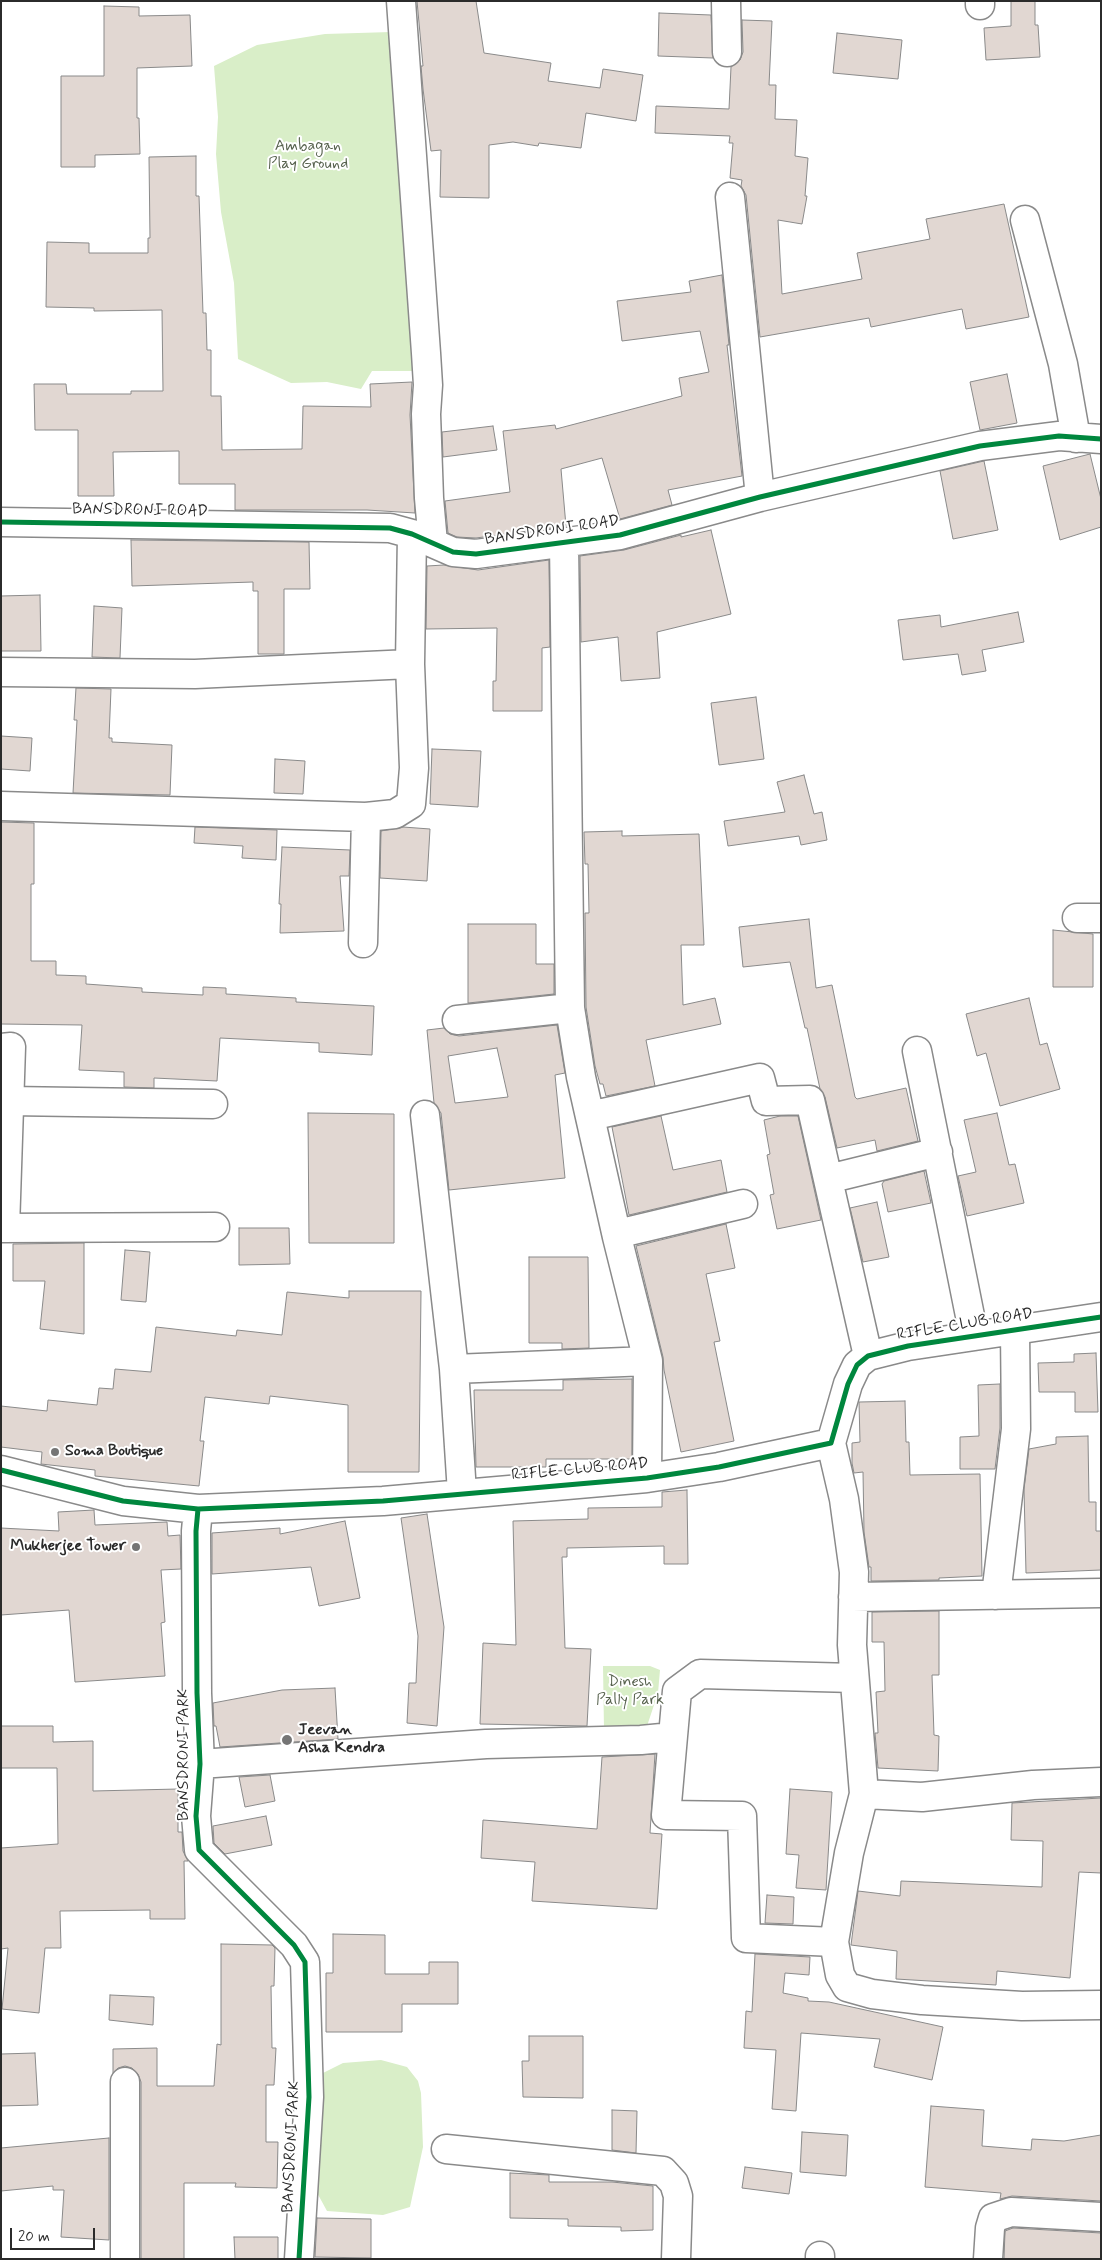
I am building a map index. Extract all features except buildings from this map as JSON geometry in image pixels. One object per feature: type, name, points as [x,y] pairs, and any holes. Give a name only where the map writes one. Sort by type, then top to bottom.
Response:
[{"type":"street","points":[[1,806],[366,817],[395,814],[411,804],[414,768],[410,664],[429,498],[426,414],[428,385],[401,1]]},
{"type":"street","points":[[726,1],[727,52]]},
{"type":"street","points":[[730,197],[760,497]]},
{"type":"street","points":[[1025,220],[1064,364],[1088,438]]},
{"type":"street","name":"BANSDRONI ROAD","points":[[1,522],[390,528],[453,552],[476,554],[620,535],[760,497],[980,446],[1059,436],[1088,438]]},
{"type":"street","points":[[564,542],[570,1008],[590,1116],[648,1361],[647,1478]]},
{"type":"street","points":[[1,672],[196,674],[410,664]]},
{"type":"street","points":[[362,943],[366,817]]},
{"type":"street","points":[[457,1020],[570,1008]]},
{"type":"street","points":[[1,1048],[11,1047],[3,1228],[215,1227]]},
{"type":"street","points":[[917,1051],[974,1336]]},
{"type":"street","points":[[590,1116],[760,1078],[766,1101],[810,1100],[868,1356],[857,1365],[848,1384],[831,1442],[844,1499],[854,1572],[852,1645],[864,1794],[849,1852],[834,1942],[840,1975],[848,1987],[872,1994],[922,2000],[1022,2006],[1101,2005]]},
{"type":"street","points":[[9,1101],[213,1104]]},
{"type":"street","points":[[425,1115],[454,1369],[462,1493]]},
{"type":"street","points":[[828,1179],[938,1152]]},
{"type":"street","points":[[617,1234],[743,1204]]},
{"type":"street","name":"RIFLE CLUB ROAD","points":[[868,1356],[908,1346],[1101,1316]]},
{"type":"street","points":[[996,1595],[1016,1429],[1016,1330]]},
{"type":"street","points":[[454,1369],[648,1361]]},
{"type":"street","name":"RIFLE CLUB ROAD","points":[[1,1470],[123,1501],[198,1509],[383,1501],[647,1478],[719,1467],[831,1442]]},
{"type":"street","name":"BANSDRONI PARK","points":[[198,1509],[196,1532],[197,1674],[200,1764],[196,1816],[200,1850],[294,1945],[305,1962],[309,2097],[298,2259]]},
{"type":"street","points":[[853,1597],[1101,1593]]},
{"type":"street","points":[[834,1942],[746,1938],[742,1816],[666,1815],[677,1691],[700,1674],[854,1678]]},
{"type":"street","points":[[200,1764],[486,1744],[641,1740],[672,1737]]},
{"type":"street","points":[[864,1794],[922,1797],[1033,1785],[1101,1782]]},
{"type":"street","points":[[125,2082],[125,2259]]},
{"type":"street","points":[[446,2149],[663,2171],[674,2183],[678,2196],[676,2259]]},
{"type":"street","points":[[988,2259],[990,2228],[993,2218],[1011,2212],[1101,2217]]},
{"type":"green space","name":"Ambagan Play Ground","points":[[391,32],[415,371],[372,371],[361,389],[327,382],[291,383],[238,359],[234,283],[221,212],[216,154],[218,117],[214,66],[257,45],[325,34]]},
{"type":"green space","name":"Dinesh Pally Park","points":[[603,1666],[650,1666],[660,1670],[658,1693],[646,1729],[604,1730]]},
{"type":"green space","points":[[381,2060],[407,2067],[418,2081],[421,2093],[423,2147],[410,2207],[383,2215],[327,2211],[315,2189],[321,2074],[343,2063]]},
{"type":"cycle path","points":[[1,522],[390,528],[412,534],[453,552],[476,554],[620,535],[760,497],[980,446],[1059,436],[1101,439]]},
{"type":"cycle path","points":[[1,1470],[123,1501],[198,1509],[383,1501],[647,1478],[719,1467],[831,1443],[848,1384],[857,1365],[868,1356],[908,1346],[1101,1317]]},
{"type":"cycle path","points":[[198,1509],[196,1531],[197,1693],[200,1764],[196,1816],[199,1850],[294,1945],[305,1962],[309,2097],[299,2259]]},
{"type":"place","name":"Soma Boutique","points":[[55,1452]]},
{"type":"place","name":"Mukherjee Tower","points":[[136,1547]]},
{"type":"place","name":"Jeevan Asha Kendra","points":[[287,1740]]}]
